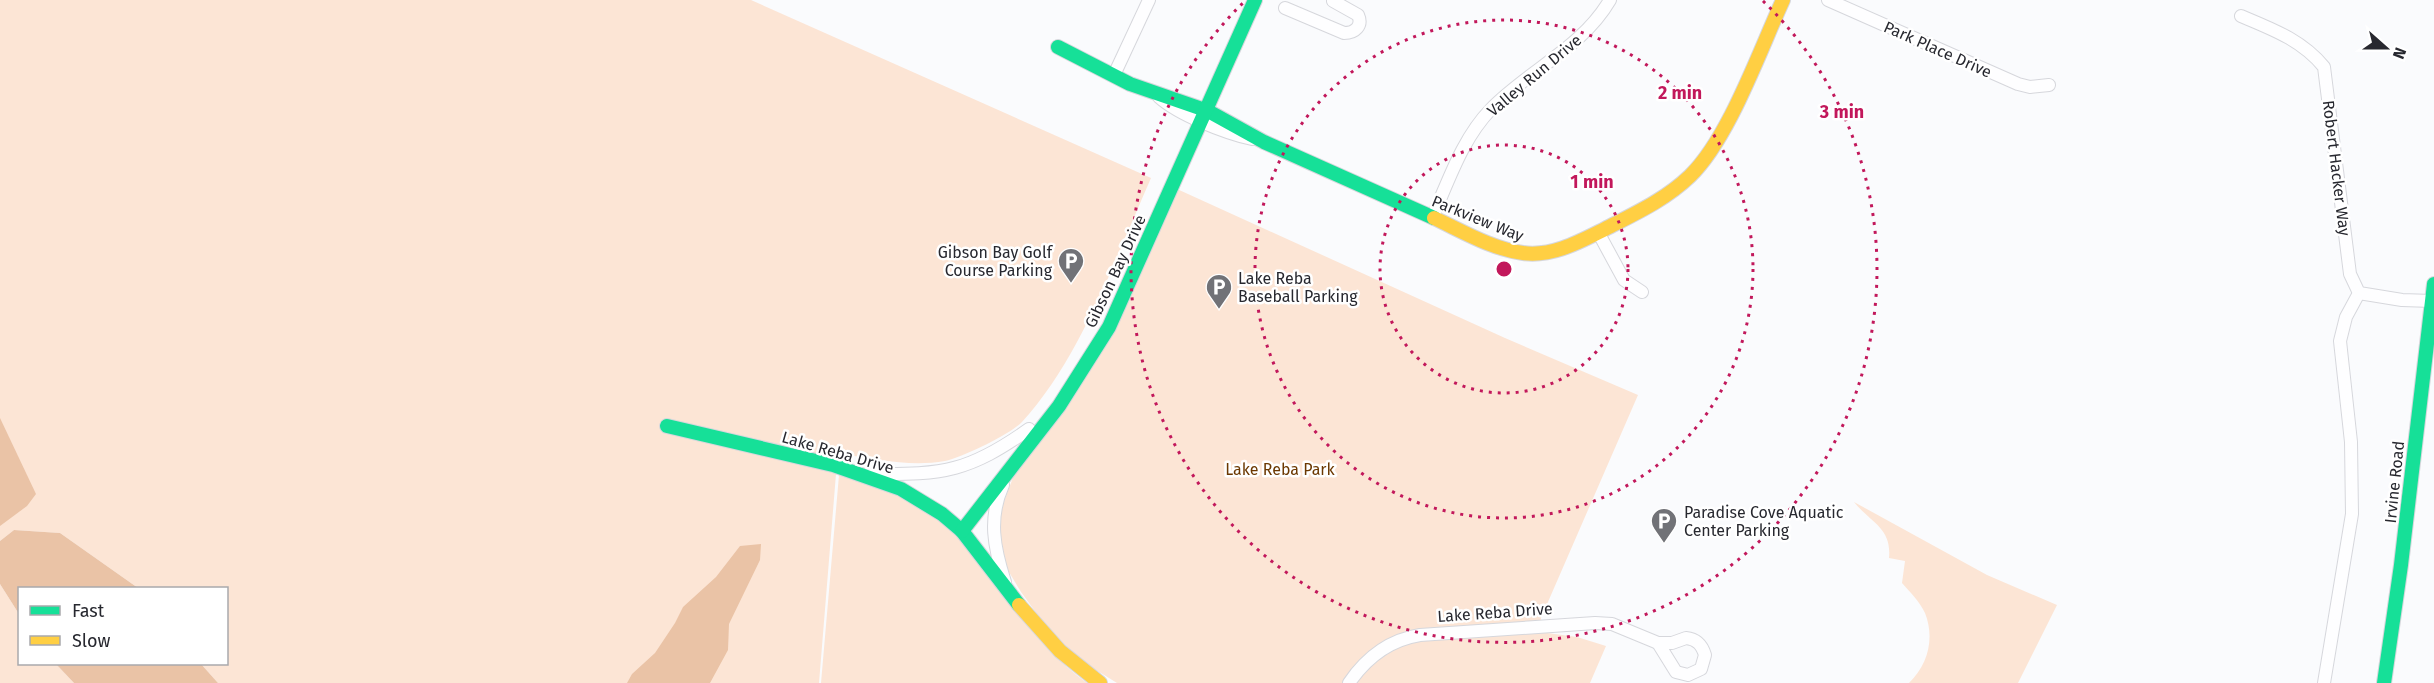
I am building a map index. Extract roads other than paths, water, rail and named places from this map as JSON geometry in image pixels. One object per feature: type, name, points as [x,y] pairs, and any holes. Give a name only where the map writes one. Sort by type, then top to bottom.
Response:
[{"type":"street","points":[[1114,75],[1149,0]]},
{"type":"street","name":"Gibson Bay Drive","points":[[1199,113],[1244,0]]},
{"type":"street","name":"Gibson Bay Drive","points":[[958,528],[1006,475],[1059,406],[1091,346],[1199,113],[1255,0]]},
{"type":"street","name":"Valley Run Drive","points":[[1432,218],[1465,145],[1481,120],[1504,97],[1579,38],[1595,22],[1610,0]]},
{"type":"street","name":"Parkview Way","points":[[1058,47],[1114,75],[1156,94],[1170,96],[1199,113],[1247,131],[1264,142],[1491,244],[1522,254],[1549,254],[1655,203],[1679,186],[1700,165],[1724,126],[1783,0]]},
{"type":"street","name":"Park Place Drive","points":[[1828,0],[2018,84],[2030,87],[2049,85]]},
{"type":"street","points":[[1285,8],[1322,24],[1349,33],[1358,28],[1360,20],[1354,12],[1333,1],[1322,24]]},
{"type":"street","name":"Robert Hacker Way","points":[[2241,16],[2283,33],[2313,53],[2324,67],[2350,274],[2359,293]]},
{"type":"street","points":[[1598,232],[1624,280],[1642,292]]},
{"type":"street","name":"Irvine Road","points":[[2384,683],[2394,619],[2434,284]]},
{"type":"street","points":[[2324,683],[2352,514],[2351,442],[2340,341],[2346,317],[2359,293],[2402,300],[2432,301]]},
{"type":"street","name":"Gibson Bay Drive","points":[[958,528],[1091,346]]},
{"type":"street","name":"Lake Reba Drive","points":[[667,426],[865,473],[888,481],[920,497],[958,528],[1051,644],[1076,667],[1100,683]]},
{"type":"street","points":[[865,473],[909,474],[954,469],[993,453],[1029,429]]},
{"type":"street","points":[[1006,475],[996,506],[993,532],[997,557],[1006,586]]},
{"type":"street","name":"Lake Reba Drive","points":[[1348,683],[1362,665],[1379,651],[1399,640],[1420,635],[1585,623],[1612,624],[1658,643]]},
{"type":"place","name":"Gibson Bay Golf Course Parking","points":[[1071,284]]},
{"type":"place","name":"Lake Reba Baseball Parking","points":[[1219,310]]},
{"type":"place","name":"Paradise Cove Aquatic Center Parking","points":[[1664,544]]},
{"type":"park label","name":"Lake Reba Park","points":[[1280,469]]}]
